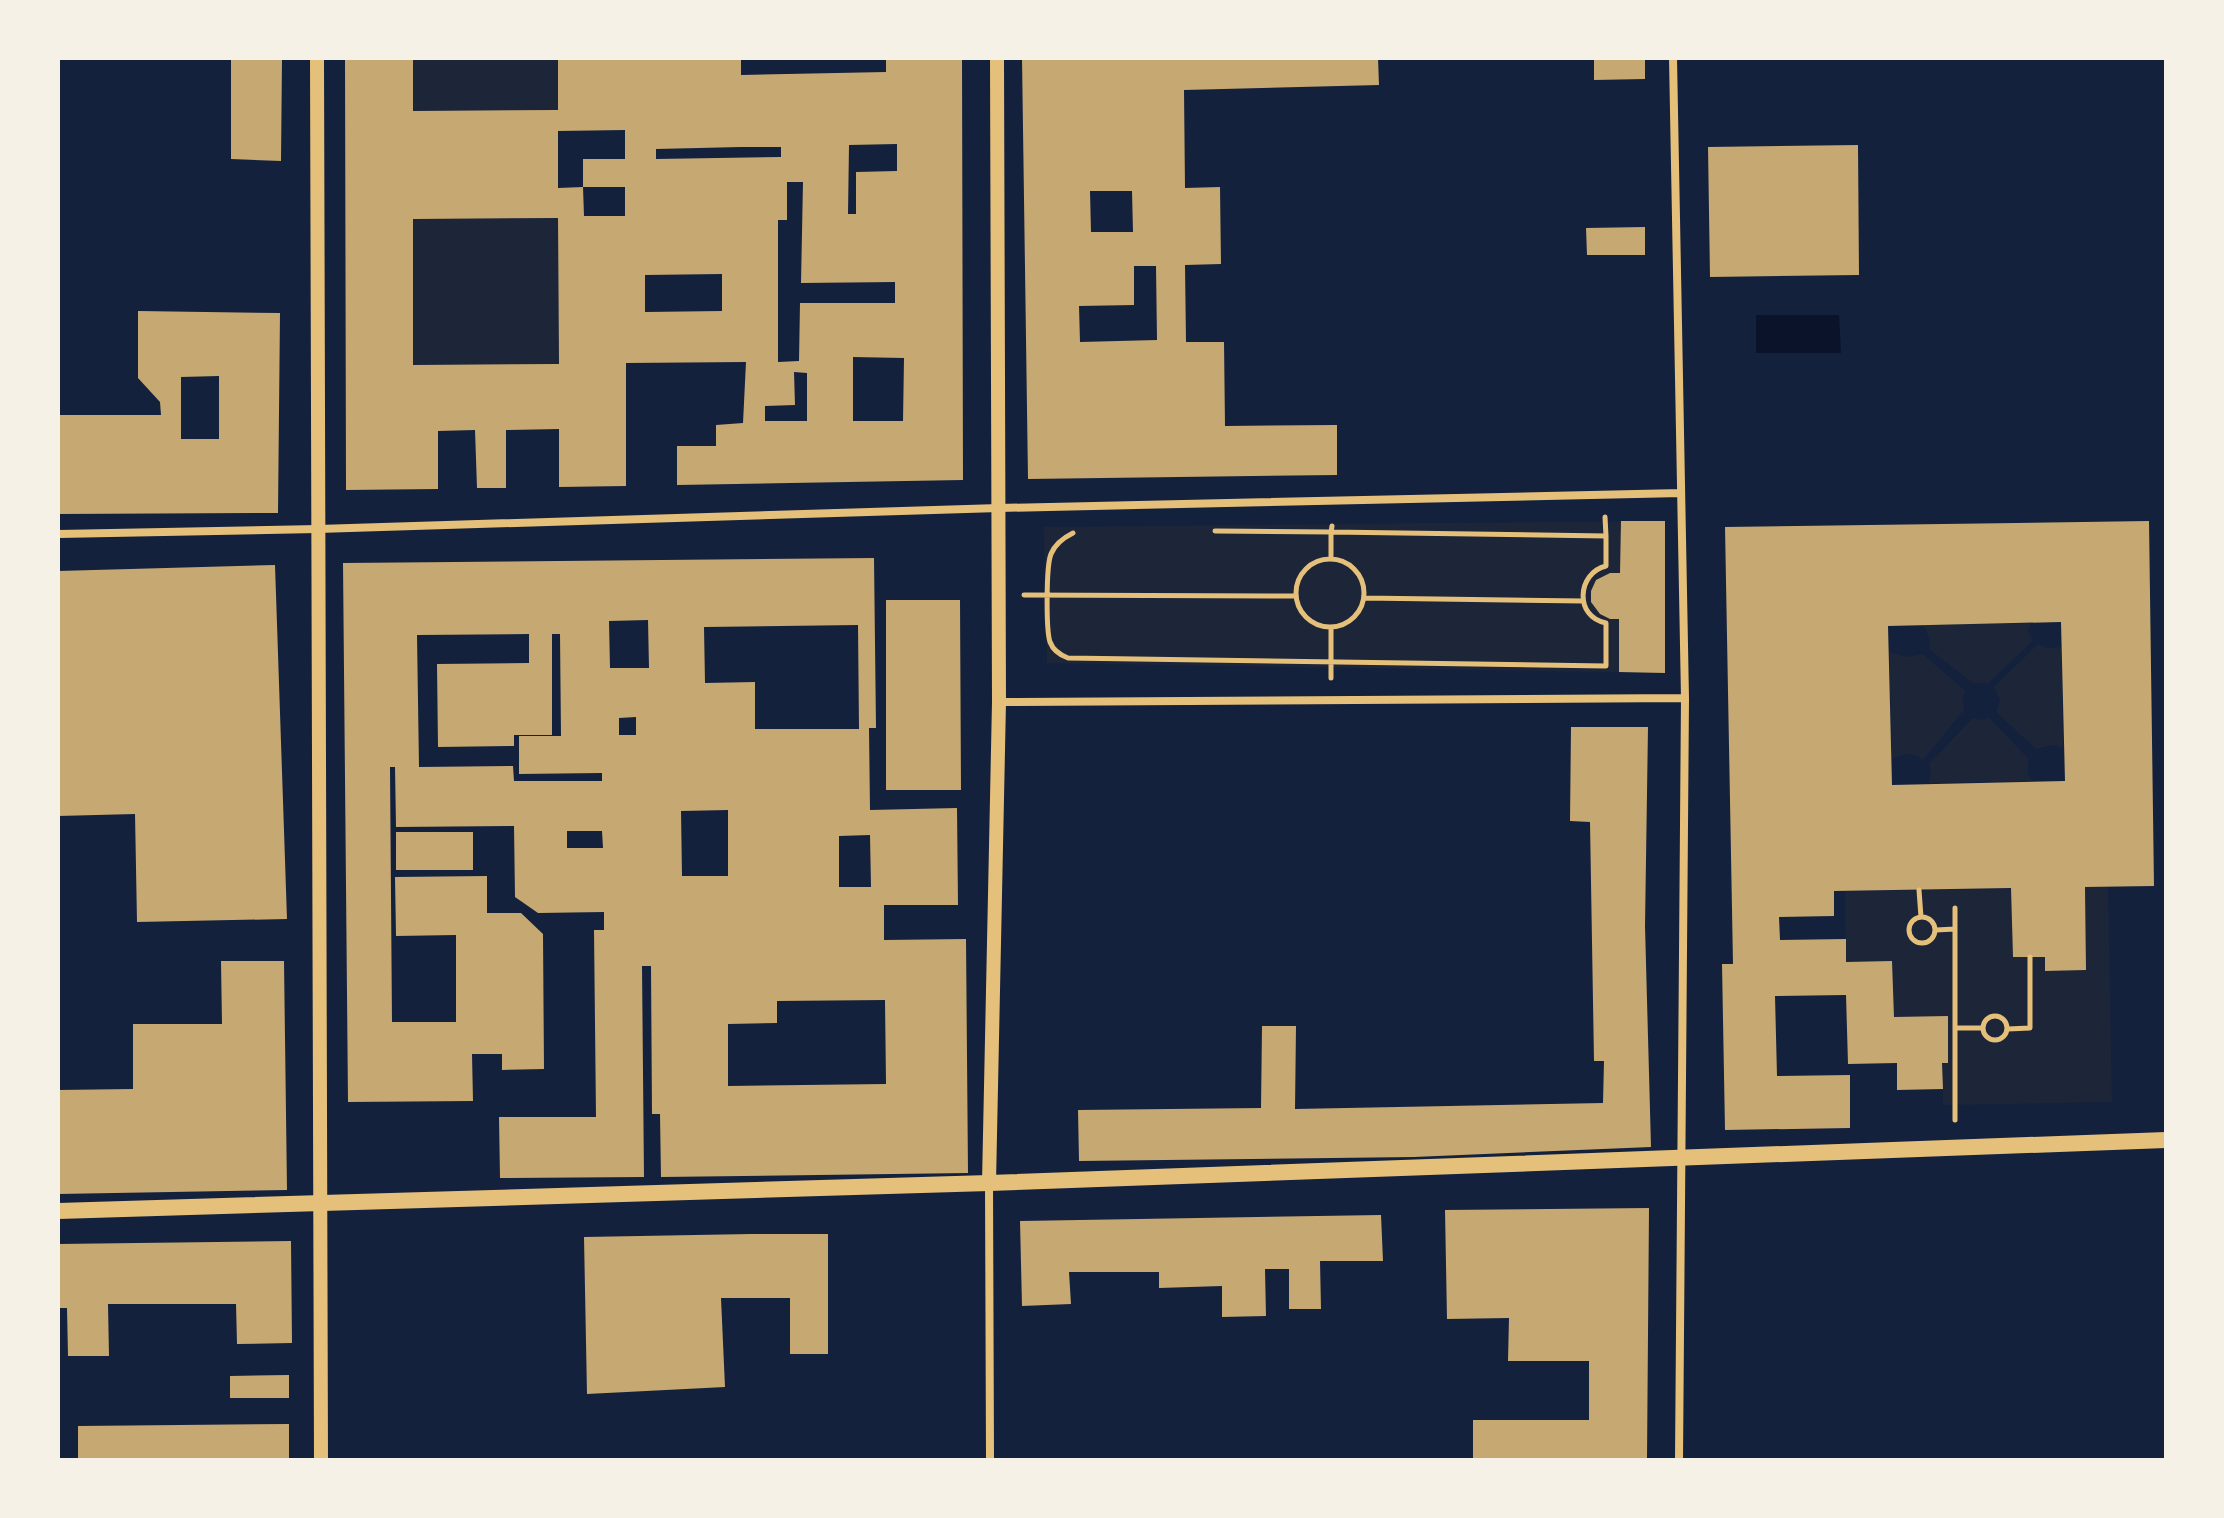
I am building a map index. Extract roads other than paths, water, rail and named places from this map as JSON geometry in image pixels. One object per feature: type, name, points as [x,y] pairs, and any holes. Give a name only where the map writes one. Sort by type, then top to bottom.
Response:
[{"type":"main road","points":[[58,1211],[989,1183],[2166,1140]]},
{"type":"street","points":[[317,58],[321,1460]]},
{"type":"street","points":[[990,1460],[989,1183],[999,702],[997,58]]},
{"type":"street","points":[[1673,58],[1685,698],[1679,1460]]},
{"type":"street","points":[[58,534],[1681,493]]},
{"type":"street","points":[[999,702],[1685,698]]}]
